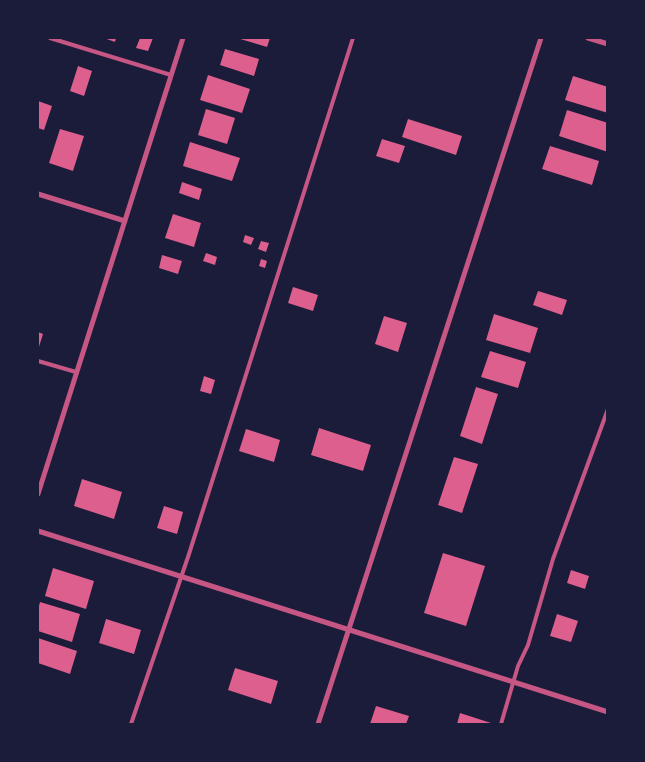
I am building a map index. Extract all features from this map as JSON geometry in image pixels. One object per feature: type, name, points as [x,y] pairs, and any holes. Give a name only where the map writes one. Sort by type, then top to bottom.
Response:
[{"type":"street","points":[[38,494],[183,38]]},
{"type":"street","points":[[318,724],[541,38]]},
{"type":"street","points":[[588,38],[608,44]]},
{"type":"street","points":[[38,194],[125,221]]},
{"type":"street","points":[[38,531],[608,712]]},
{"type":"lane","points":[[50,38],[171,75]]},
{"type":"lane","points":[[131,724],[181,576],[353,38]]},
{"type":"lane","points":[[38,361],[76,372]]},
{"type":"lane","points":[[501,724],[528,645],[553,559],[608,409]]},
{"type":"building","points":[[104,38],[116,38],[115,42]]},
{"type":"building","points":[[140,38],[153,38],[148,51],[136,48]]},
{"type":"building","points":[[237,38],[270,38],[267,47]]},
{"type":"building","points":[[225,49],[259,59],[254,76],[220,65]]},
{"type":"building","points":[[78,66],[92,71],[84,96],[70,91]]},
{"type":"building","points":[[208,75],[250,89],[242,113],[200,100]]},
{"type":"building","points":[[573,76],[608,87],[608,113],[565,100]]},
{"type":"building","points":[[38,101],[52,106],[44,130],[38,128]]},
{"type":"building","points":[[206,109],[235,118],[227,144],[198,135]]},
{"type":"building","points":[[567,110],[608,123],[608,152],[559,136]]},
{"type":"building","points":[[408,119],[462,136],[456,155],[402,137]]},
{"type":"building","points":[[60,129],[84,136],[73,171],[49,163]]},
{"type":"building","points":[[382,139],[405,146],[399,163],[376,156]]},
{"type":"building","points":[[190,142],[240,158],[232,181],[183,166]]},
{"type":"building","points":[[550,146],[599,161],[592,185],[542,169]]},
{"type":"building","points":[[182,182],[202,189],[199,200],[179,193]]},
{"type":"building","points":[[173,214],[201,223],[194,247],[165,238]]},
{"type":"building","points":[[245,235],[254,238],[251,245],[243,242]]},
{"type":"building","points":[[261,241],[269,243],[266,252],[258,249]]},
{"type":"building","points":[[206,253],[217,257],[215,265],[203,261]]},
{"type":"building","points":[[162,255],[182,261],[178,274],[159,268]]},
{"type":"building","points":[[261,259],[267,261],[265,268],[259,266]]},
{"type":"building","points":[[293,287],[318,295],[313,311],[288,303]]},
{"type":"building","points":[[538,291],[567,300],[562,315],[533,305]]},
{"type":"building","points":[[494,314],[538,328],[530,353],[486,340]]},
{"type":"building","points":[[384,316],[407,323],[398,352],[375,344]]},
{"type":"building","points":[[38,332],[43,334],[38,350]]},
{"type":"building","points":[[490,351],[526,362],[518,388],[481,377]]},
{"type":"building","points":[[204,376],[215,380],[211,394],[200,391]]},
{"type":"building","points":[[476,387],[498,394],[482,444],[460,436]]},
{"type":"building","points":[[319,428],[371,445],[363,471],[311,455]]},
{"type":"building","points":[[246,429],[280,440],[274,462],[239,451]]},
{"type":"building","points":[[454,457],[478,464],[462,513],[438,505]]},
{"type":"building","points":[[82,479],[122,492],[114,519],[74,506]]},
{"type":"building","points":[[164,506],[183,512],[177,534],[157,528]]},
{"type":"building","points":[[443,553],[485,566],[466,626],[424,613]]},
{"type":"building","points":[[53,568],[94,581],[86,609],[45,596]]},
{"type":"building","points":[[571,570],[589,576],[585,589],[567,583]]},
{"type":"building","points":[[40,602],[80,614],[72,642],[38,631]]},
{"type":"building","points":[[557,614],[578,621],[571,642],[550,636]]},
{"type":"building","points":[[106,619],[141,630],[134,654],[99,643]]},
{"type":"building","points":[[38,638],[77,651],[70,674],[38,663]]},
{"type":"building","points":[[235,668],[278,681],[271,704],[228,690]]},
{"type":"building","points":[[376,706],[409,716],[406,724],[370,724]]},
{"type":"building","points":[[460,713],[491,723],[491,724],[457,724]]}]
